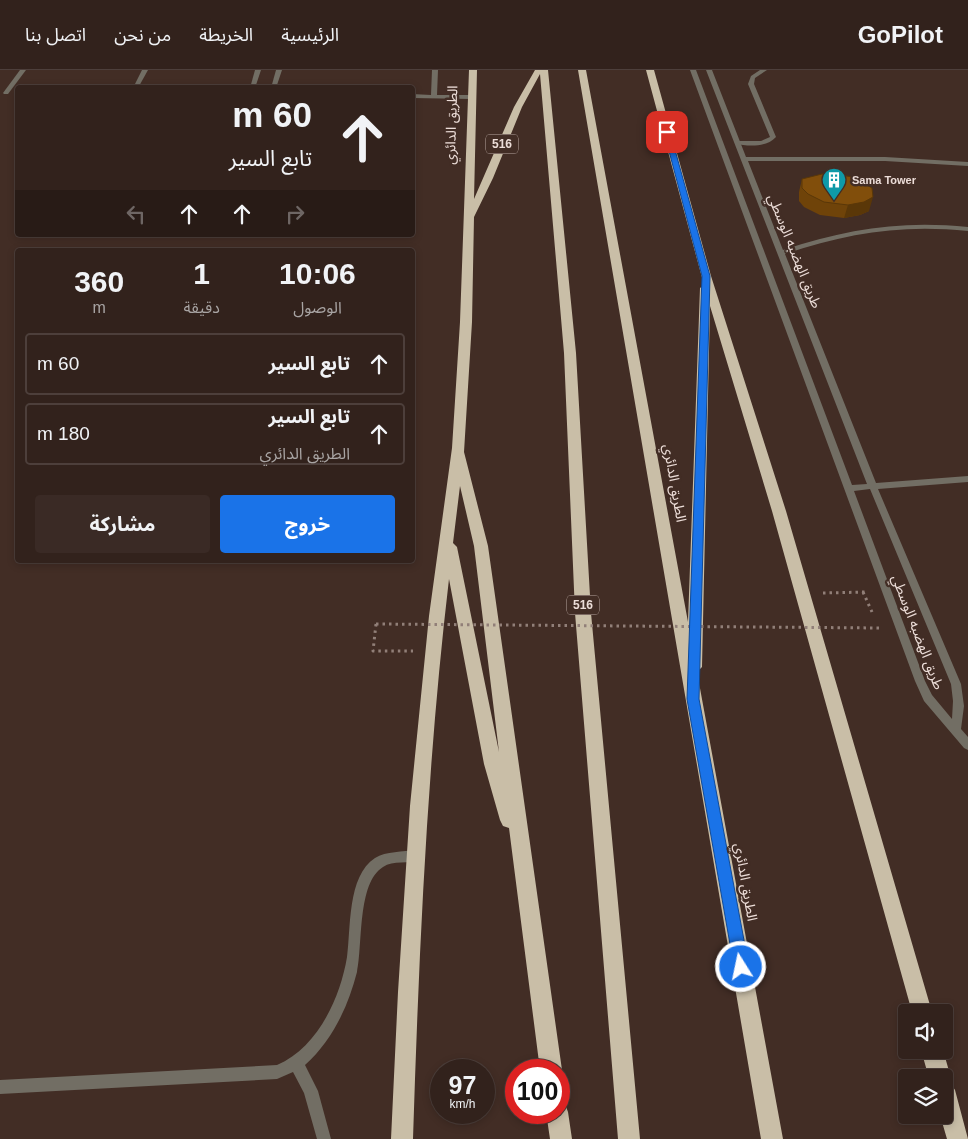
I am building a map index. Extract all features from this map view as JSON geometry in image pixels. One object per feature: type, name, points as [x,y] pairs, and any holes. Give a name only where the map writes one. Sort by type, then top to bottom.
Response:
[{"type":"highway","name":"الطريق الدائري","points":[[402,1139],[416,856],[434,652],[458,448],[466,322],[473,70]]},
{"type":"highway","name":"516","points":[[469,220],[491,173],[520,101],[529,83],[539,70]]},
{"type":"highway","name":"516","points":[[544,70],[570,354],[583,613],[629,1139]]},
{"type":"highway","name":"الطريق الدائري","points":[[582,70],[772,1139]]},
{"type":"highway","points":[[650,70],[706,276],[803,593],[920,1004]]},
{"type":"highway","points":[[693,699],[706,276]]},
{"type":"highway","name":"516","points":[[458,448],[482,546],[549,1059]]},
{"type":"highway","name":"516","points":[[447,533],[493,764],[500,792],[521,853]]},
{"type":"highway","points":[[953,1122],[958,1139]]},
{"type":"highway","points":[[558,1124],[560,1139]]},
{"type":"street","points":[[6,93],[23,70]]},
{"type":"street","points":[[137,85],[145,70]]},
{"type":"street","points":[[253,85],[258,70]]},
{"type":"street","points":[[274,85],[279,70]]},
{"type":"street","points":[[434,96],[435,70]]},
{"type":"street","name":"طريق الهضبه الوسطي","points":[[693,70],[920,681],[928,698],[956,729]]},
{"type":"street","name":"طريق الهضبه الوسطي","points":[[709,70],[872,487],[956,684],[960,699],[960,714],[956,729]]},
{"type":"street","points":[[737,143],[763,143],[773,137],[751,84],[753,77],[764,70]]},
{"type":"street","points":[[415,96],[471,96]]},
{"type":"street","points":[[743,159],[885,159],[968,164]]},
{"type":"street","points":[[740,199],[759,199]]},
{"type":"street","points":[[781,253],[841,234],[877,228],[916,226],[968,228]]},
{"type":"street","points":[[848,488],[968,479]]},
{"type":"street","points":[[956,729],[968,728]]},
{"type":"street","points":[[956,729],[968,745]]},
{"type":"street","points":[[0,1087],[277,1072],[296,1062],[315,1045],[332,1018],[346,990],[353,958],[360,898],[368,873],[380,861],[416,856]]},
{"type":"street","points":[[296,1062],[311,1091],[324,1139]]},
{"type":"path","points":[[803,593],[863,592]]},
{"type":"path","points":[[434,652],[373,651],[376,624],[880,628]]},
{"type":"building","points":[[826,173],[853,177],[872,188],[873,197],[864,202],[848,205],[824,202],[808,194],[802,188],[802,179]]},
{"type":"place","name":"Sama Tower","points":[[834,201]]},
{"type":"route","points":[[667,132],[706,276],[693,699],[741,967]]}]
